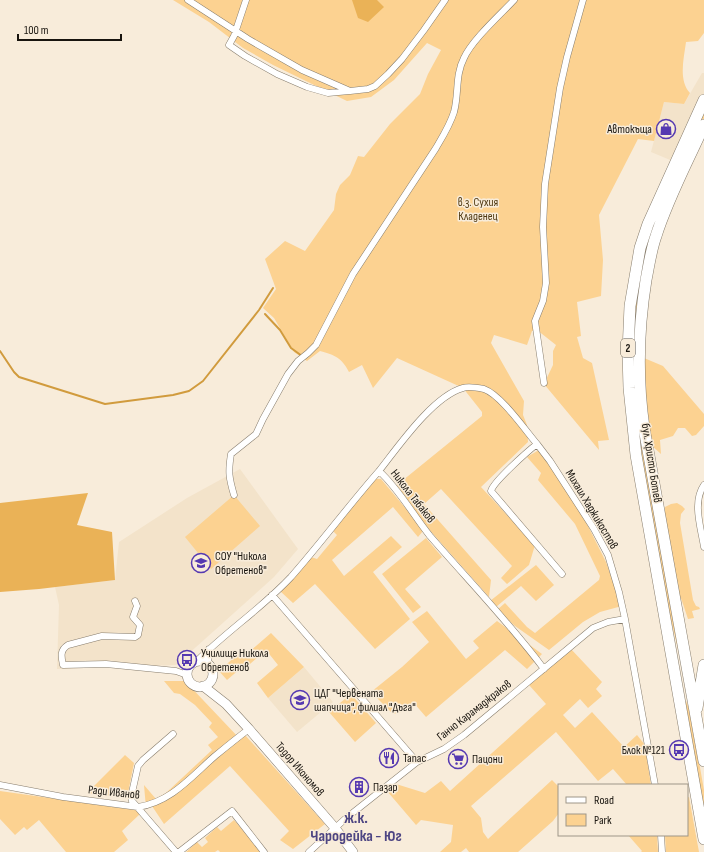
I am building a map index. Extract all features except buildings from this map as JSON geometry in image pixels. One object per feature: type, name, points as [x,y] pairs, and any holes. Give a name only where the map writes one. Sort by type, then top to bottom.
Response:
[{"type":"highway","name":"бул. Христо Ботев","points":[[704,100],[646,230],[640,248],[633,283],[628,336],[628,371],[636,455],[704,839]]},
{"type":"highway","name":"бул. Христо Ботев","points":[[704,125],[656,236],[644,294],[638,351],[639,382],[643,420],[704,761]]},
{"type":"highway","points":[[686,658],[690,666],[693,667],[704,665],[700,684],[696,722]]},
{"type":"highway","points":[[676,680],[683,692],[691,694]]},
{"type":"highway","points":[[680,704],[683,698],[691,694],[700,684]]},
{"type":"street","points":[[188,0],[236,31],[302,70],[350,90]]},
{"type":"street","points":[[246,0],[236,31],[229,45],[277,74],[328,93],[368,89],[375,86],[402,59],[445,0]]},
{"type":"street","points":[[234,495],[229,479],[228,469],[231,454],[256,434],[288,374],[298,361],[308,354],[316,345],[352,274],[436,148],[447,128],[454,111],[459,70],[464,57],[475,42],[514,0]]},
{"type":"street","points":[[544,383],[535,321],[543,301],[546,283],[543,227],[545,184],[560,88],[582,0]]},
{"type":"street","name":"Михаил Хаджикостов","points":[[379,471],[416,424],[437,403],[451,393],[464,387],[484,389],[504,404],[550,461],[594,529],[608,555],[625,618],[655,784]]},
{"type":"street","points":[[536,444],[492,487],[491,491],[562,574]]},
{"type":"street","name":"Никола Табаков","points":[[197,661],[272,595],[290,577],[379,471],[429,534],[544,669]]},
{"type":"street","points":[[704,485],[700,490],[698,499],[704,547]]},
{"type":"street","points":[[272,595],[417,762]]},
{"type":"street","points":[[135,601],[137,606],[133,617],[140,625],[138,635],[135,637],[102,636],[68,645],[64,647],[61,652],[63,665],[106,664],[176,671],[187,674]]},
{"type":"street","name":"Ганчо Карамаджраков","points":[[309,852],[335,828],[417,762],[444,749],[464,734],[594,628],[608,622],[625,618]]},
{"type":"street","points":[[208,664],[202,661],[193,662],[188,668],[187,674],[188,680],[191,684],[202,686],[209,683],[212,671],[208,664],[209,649]]},
{"type":"street","points":[[211,679],[226,704]]},
{"type":"street","points":[[202,686],[226,704]]},
{"type":"street","name":"Тодор Икономов","points":[[226,704],[335,828],[353,852]]},
{"type":"street","name":"Ради Иванов","points":[[0,785],[63,797],[138,807],[152,804],[175,792],[215,756],[249,729]]},
{"type":"street","points":[[173,734],[138,766],[131,797],[132,801],[176,852]]},
{"type":"street","points":[[179,852],[232,811],[264,852]]},
{"type":"street","points":[[661,836],[662,852]]},
{"type":"shaded area","points":[[352,0],[377,0],[384,7],[368,22],[358,18]]},
{"type":"shaded area","points":[[702,73],[704,73],[704,131],[687,167],[651,152],[664,102],[684,104]]},
{"type":"shaded area","name":"СОУ \"Никола Обретенов\"","points":[[240,469],[298,549],[274,577],[176,665],[57,669],[59,605],[55,587],[115,580],[119,542],[187,498]]},
{"type":"shaded area","points":[[88,493],[77,525],[112,532],[115,580],[0,592],[0,503]]},
{"type":"shaded area","name":"ЦДГ \"Червената шапчица\", филиал \"Дъга\"","points":[[304,667],[333,702],[297,732],[268,698]]},
{"type":"green space","name":"в.з. Сухия Кладенец","points":[[173,0],[704,0],[704,33],[698,41],[686,42],[683,75],[686,88],[690,93],[684,104],[664,102],[654,141],[638,139],[599,215],[603,260],[601,296],[577,302],[581,336],[577,337],[583,358],[592,363],[609,440],[598,441],[599,450],[544,384],[553,365],[553,351],[556,345],[537,330],[532,331],[527,345],[494,335],[491,343],[524,401],[523,415],[527,425],[528,442],[481,487],[535,545],[529,565],[507,584],[501,578],[512,566],[441,489],[424,504],[491,580],[489,597],[426,526],[397,485],[482,416],[482,412],[463,388],[397,358],[373,388],[362,365],[349,372],[341,360],[320,351],[307,361],[294,352],[274,318],[263,308],[276,289],[265,259],[285,241],[305,251],[334,210],[336,194],[340,185],[350,175],[358,156],[364,157],[390,124],[420,94],[428,74],[441,50],[427,43],[394,80],[371,97],[347,101],[273,65],[243,48],[209,22]]},
{"type":"green space","points":[[704,109],[704,120],[666,202],[636,345],[679,653],[667,604],[638,441],[632,371],[634,303],[646,241]]},
{"type":"green space","points":[[644,358],[663,366],[704,414],[704,426],[696,435],[692,436],[685,428],[678,428],[673,436],[660,440],[661,454],[650,444],[641,362]]},
{"type":"green space","points":[[539,450],[581,512],[606,562],[622,606],[600,612],[583,622],[549,650],[515,626],[497,610],[505,603],[527,627],[535,633],[599,580],[600,576],[575,524],[538,480],[541,473],[527,457]]},
{"type":"green space","points":[[374,479],[381,479],[423,531],[418,537],[393,507],[332,560],[344,576],[391,536],[402,547],[373,572],[410,619],[375,649],[315,584],[293,603],[280,591],[311,557],[317,559],[337,535],[332,530]]},
{"type":"green space","points":[[234,495],[260,526],[211,569],[185,537]]},
{"type":"green space","points":[[677,503],[685,509],[681,514],[680,523],[693,600],[696,606],[700,609],[692,611],[694,618],[688,619],[678,593],[664,515],[665,507]]},
{"type":"green space","points":[[426,538],[442,557],[405,589],[421,607],[413,613],[382,574]]},
{"type":"green space","points":[[536,565],[554,585],[536,601],[521,586],[496,607],[490,601]]},
{"type":"green space","points":[[427,611],[466,659],[479,648],[473,641],[497,621],[542,654],[527,669],[505,650],[426,717],[413,702],[401,712],[393,714],[371,692],[402,667],[429,642],[412,622]]},
{"type":"green space","points":[[271,633],[304,667],[268,698],[257,683],[278,665],[266,650],[243,670],[241,668],[227,680],[219,671],[238,654],[242,658]]},
{"type":"green space","points":[[570,648],[602,682],[596,689],[602,696],[588,708],[580,699],[563,715],[575,728],[592,712],[624,747],[637,735],[645,745],[651,784],[626,784],[613,769],[598,781],[556,732],[471,806],[481,818],[483,832],[488,839],[552,780],[558,786],[558,814],[553,821],[518,852],[469,852],[466,848],[461,852],[440,852],[451,842],[453,825],[421,820],[416,825],[387,791],[396,784],[425,793],[441,781],[450,791],[546,704],[529,685]]},
{"type":"green space","points":[[164,681],[185,681],[240,739],[245,735],[325,824],[293,849],[280,840],[289,831],[230,766],[164,824],[152,806],[146,808],[144,785],[156,799],[166,793],[212,750],[208,745],[218,737],[209,727],[212,723],[195,705],[180,694],[174,693]]},
{"type":"green space","points":[[351,694],[376,723],[355,742],[329,712]]},
{"type":"green space","points":[[686,701],[690,711],[704,790],[704,817],[685,702]]},
{"type":"green space","points":[[125,755],[134,763],[127,798],[87,793]]},
{"type":"green space","points":[[0,791],[136,810],[140,814],[122,831],[128,840],[114,852],[66,852],[39,820],[27,830],[24,827],[15,835],[0,819]]},
{"type":"green space","points":[[688,798],[699,852],[666,852],[665,836],[688,836]]},
{"type":"green space","points":[[234,820],[262,852],[220,852],[218,850],[215,852],[186,852],[197,842],[202,847],[208,842],[205,838],[217,827],[221,831]]},
{"type":"green space","points":[[629,836],[657,836],[658,852],[641,852],[642,851]]},
{"type":"waterway","points":[[0,351],[19,377],[105,404],[173,395],[189,391],[203,381],[259,310],[273,288]]},
{"type":"waterway","points":[[265,314],[280,330],[291,348],[302,356]]},
{"type":"place","name":"Автокъща","points":[[666,129]]},
{"type":"place","name":"СОУ \"Никола Обретенов\"","points":[[201,563]]},
{"type":"place","name":"Училище Никола Обретенов","points":[[187,660]]},
{"type":"place","name":"ЦДГ \"Червената шапчица\", филиал \"Дъга\"","points":[[300,700]]},
{"type":"place","name":"Блок №121","points":[[679,750]]},
{"type":"place","name":"Тапас","points":[[389,758]]},
{"type":"place","name":"Пацони","points":[[458,759]]},
{"type":"place","name":"Пазар","points":[[359,787]]},
{"type":"district","name":"ж.к. Чародейка - Юг","points":[[356,826]]}]
